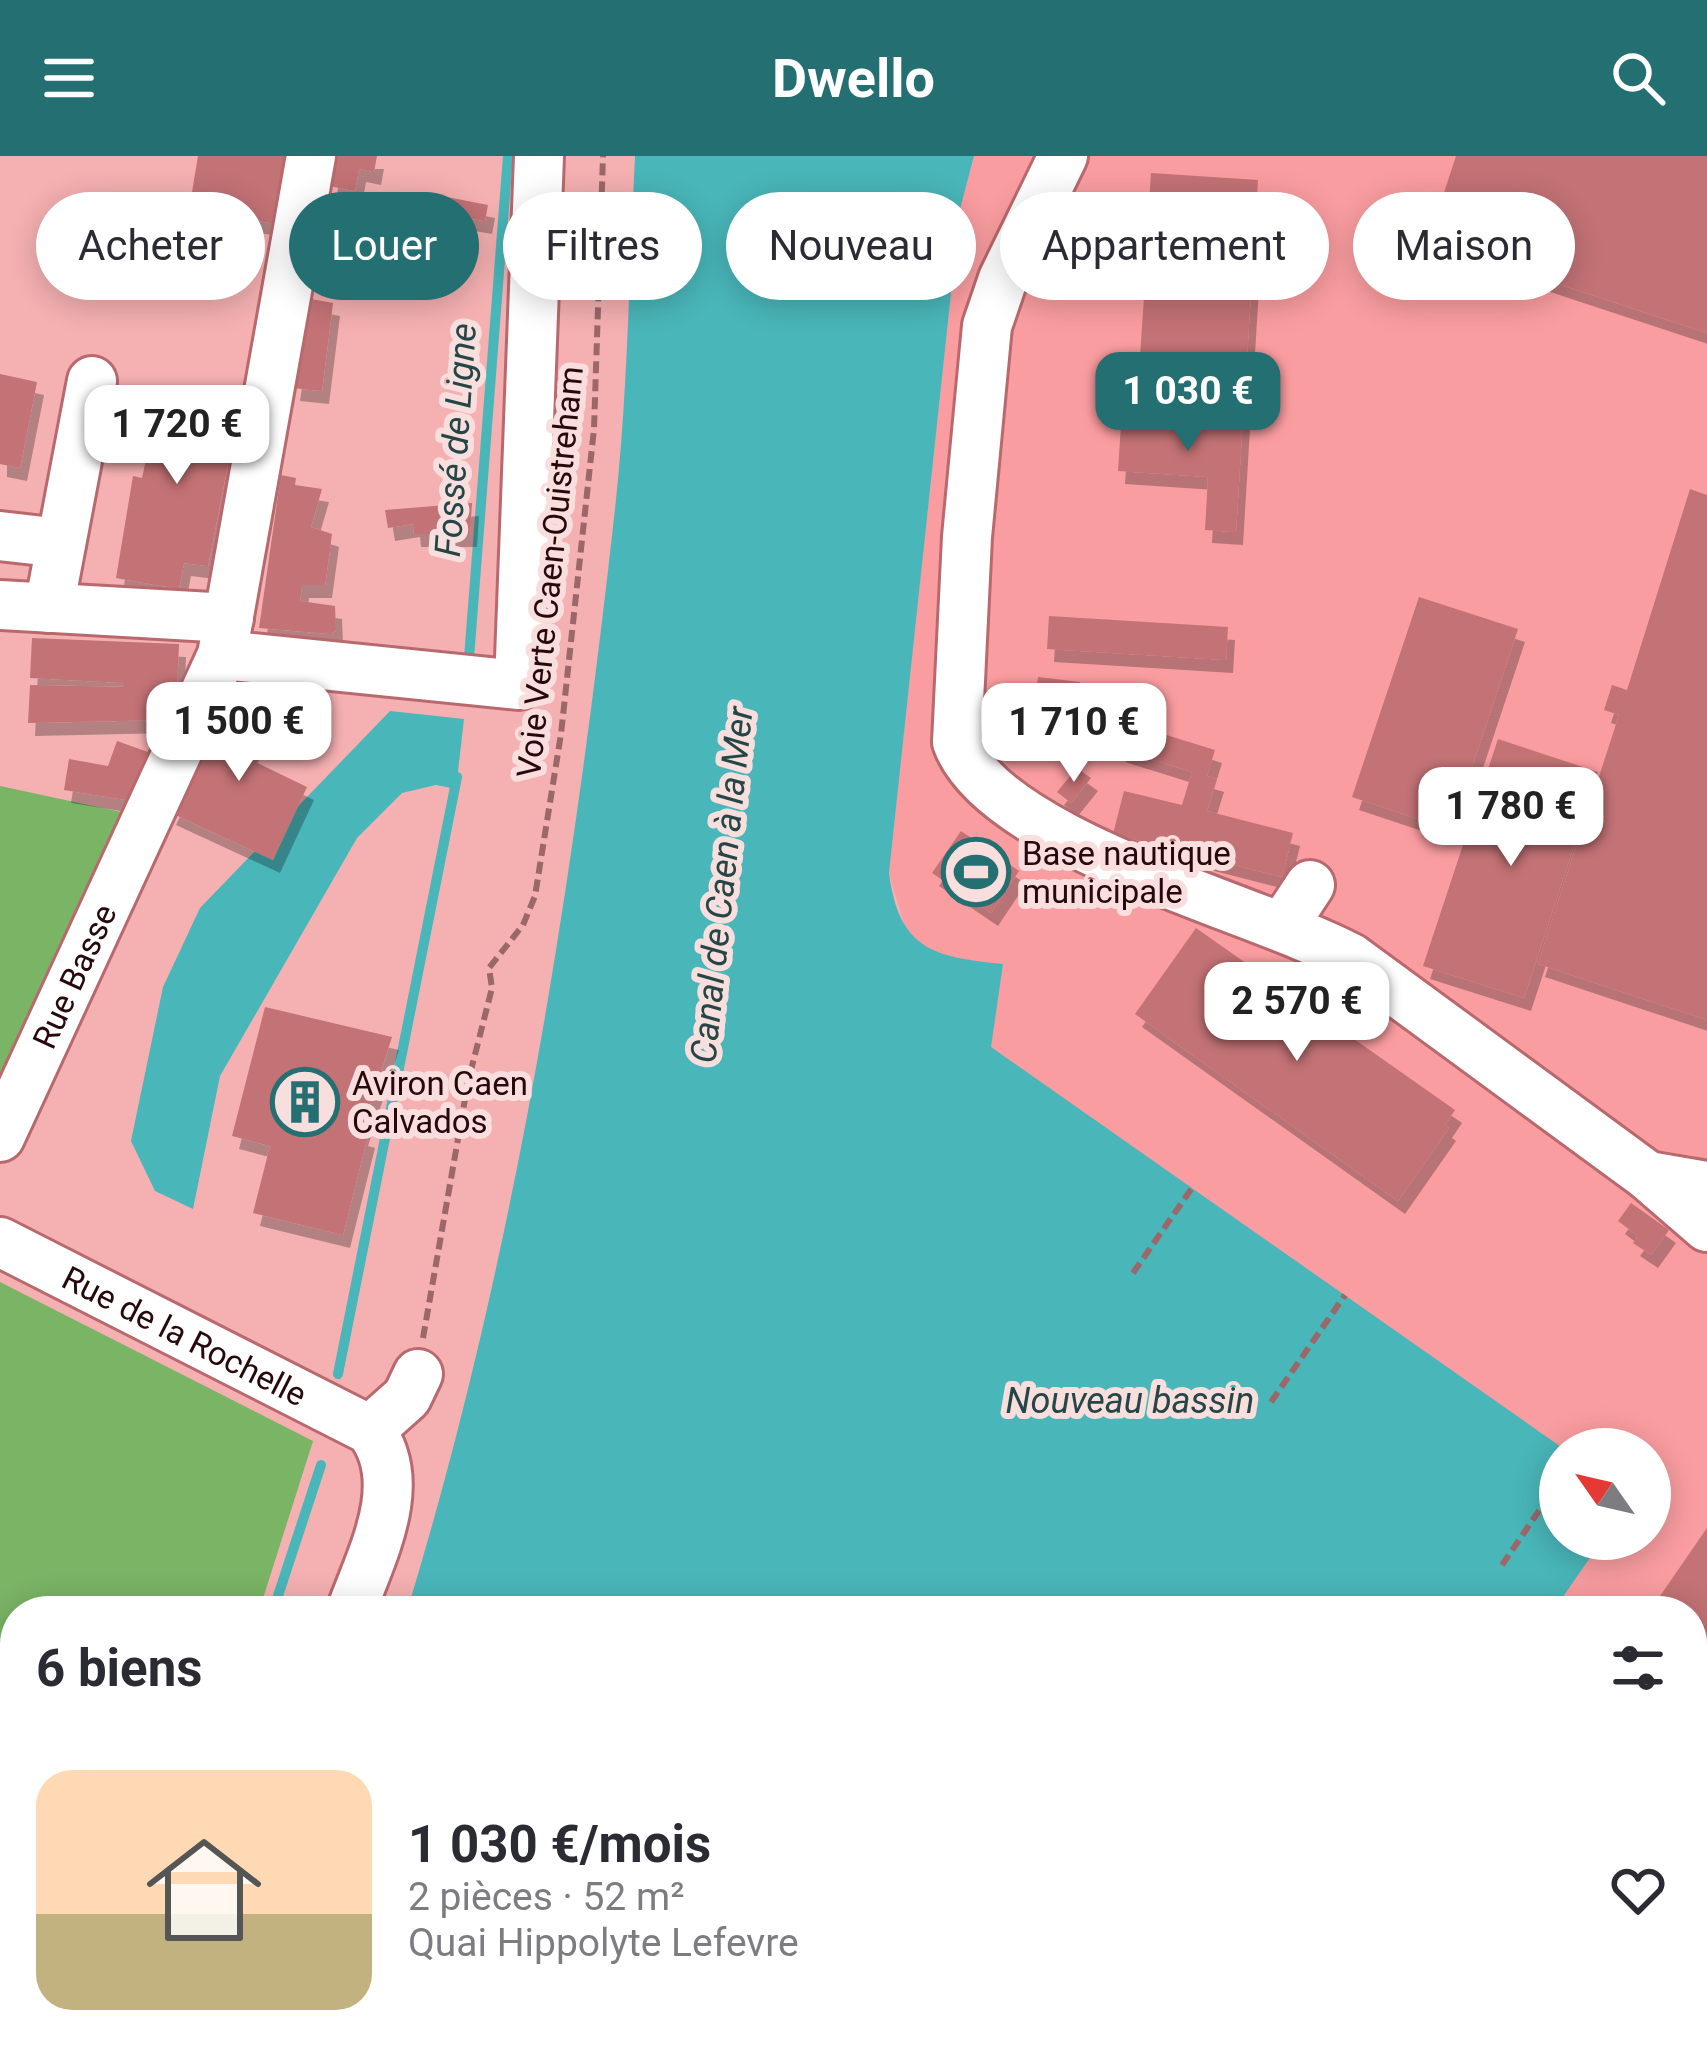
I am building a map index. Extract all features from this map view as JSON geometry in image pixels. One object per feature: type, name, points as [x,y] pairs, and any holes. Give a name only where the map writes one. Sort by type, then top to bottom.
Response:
[{"type":"street","name":"Rue Basse","points":[[0,1137],[225,636],[311,156]]},
{"type":"street","points":[[0,605],[50,608],[519,685],[539,156]]},
{"type":"street","points":[[1063,156],[1018,286],[987,326],[981,538],[957,742],[966,767],[992,793],[1102,855],[1351,958],[1648,1176],[1707,1228]]},
{"type":"street","points":[[50,608],[92,381]]},
{"type":"street","points":[[0,536],[62,543]]},
{"type":"street","points":[[1283,926],[1310,886]]},
{"type":"street","points":[[1648,1176],[1707,1186]]},
{"type":"street","name":"Rue de la Rochelle","points":[[0,1242],[370,1430]]},
{"type":"street","points":[[355,1596],[388,1499],[390,1467],[370,1430],[407,1397],[418,1374]]},
{"type":"path","name":"Voie Verte Caen-Ouistreham","points":[[418,1374],[468,1082],[492,988],[489,968],[523,925],[535,896],[561,734],[594,429],[603,156]]},
{"type":"path","points":[[1133,1273],[1192,1188]]},
{"type":"path","points":[[1271,1402],[1345,1295]]},
{"type":"path","points":[[1502,1564],[1539,1510]]},
{"type":"shaded area","points":[[974,156],[1707,156],[1707,1596],[853,1596],[1002,964],[943,958],[907,934],[889,873],[950,300],[976,300],[976,192],[964,192]]},
{"type":"green space","points":[[0,786],[126,813],[0,1079]]},
{"type":"green space","points":[[0,1282],[313,1441],[264,1596],[0,1596]]},
{"type":"water","points":[[635,156],[974,156],[964,192],[726,192],[726,300],[950,300],[889,873],[901,919],[911,934],[939,952],[1003,964],[991,1047],[1539,1431],[1539,1560],[1588,1560],[1563,1596],[411,1596],[480,1340],[536,1065],[581,787],[619,465],[628,300],[702,300],[702,192],[633,192]]},
{"type":"water","points":[[390,711],[464,719],[456,789],[436,785],[402,793],[357,838],[220,1076],[193,1209],[155,1191],[131,1141],[163,987],[200,908]]},
{"type":"building","points":[[198,156],[288,156],[277,224],[265,222],[265,192],[192,192]]},
{"type":"building","points":[[335,156],[377,156],[374,172],[359,169],[355,191],[329,186]]},
{"type":"building","points":[[1456,156],[1707,156],[1707,333],[1575,289],[1575,192],[1444,192]]},
{"type":"building","points":[[1151,173],[1258,180],[1257,192],[1150,192]]},
{"type":"building","points":[[479,203],[488,205],[485,221],[479,220]]},
{"type":"building","points":[[306,300],[333,303],[322,391],[293,388]]},
{"type":"building","points":[[1144,300],[1251,300],[1245,389],[1158,384],[1160,358],[1140,357]]},
{"type":"building","points":[[0,374],[37,382],[20,468],[0,464]]},
{"type":"building","points":[[154,386],[240,403],[208,566],[184,563],[179,589],[116,578],[133,476],[142,478],[147,455],[138,453]]},
{"type":"building","points":[[1122,408],[1243,416],[1236,532],[1205,530],[1208,477],[1118,471]]},
{"type":"building","points":[[281,475],[296,478],[295,485],[322,489],[311,527],[332,534],[325,585],[302,585],[300,601],[335,606],[336,630],[331,634],[259,628]]},
{"type":"building","points":[[1690,489],[1707,495],[1707,1020],[1538,964],[1619,715],[1604,710],[1612,685],[1627,690]]},
{"type":"building","points":[[472,503],[470,534],[414,534],[413,524],[388,528],[385,510]]},
{"type":"building","points":[[1419,597],[1518,629],[1451,830],[1352,797]]},
{"type":"building","points":[[1049,616],[1228,627],[1226,660],[1047,649]]},
{"type":"building","points":[[32,638],[179,644],[177,691],[163,720],[28,723],[30,685],[124,687],[124,683],[30,678]]},
{"type":"building","points":[[1038,677],[1080,682],[1071,741],[1031,732]]},
{"type":"building","points":[[231,696],[271,705],[247,758],[307,787],[273,860],[169,812],[191,766],[197,769],[211,741],[222,747],[225,740],[206,730],[222,697],[230,700]]},
{"type":"building","points":[[1118,720],[1215,750],[1207,776],[1217,779],[1207,811],[1293,833],[1282,877],[1113,834],[1124,791],[1182,805],[1192,772],[1111,743]]},
{"type":"building","points":[[1498,739],[1598,772],[1524,998],[1423,966]]},
{"type":"building","points":[[117,741],[148,752],[126,800],[64,790],[69,759],[108,766]]},
{"type":"building","points":[[1077,768],[1091,778],[1071,803],[1057,792]]},
{"type":"building","name":"Base nautique municipale","points":[[961,831],[1019,871],[991,913],[932,873]]},
{"type":"building","points":[[1196,928],[1455,1110],[1445,1125],[1449,1128],[1398,1201],[1135,1014]]},
{"type":"building","name":"Aviron Caen Calvados","points":[[265,1007],[392,1037],[361,1133],[368,1135],[343,1235],[253,1213],[270,1146],[232,1136]]},
{"type":"building","points":[[1631,1203],[1669,1230],[1651,1255],[1633,1243],[1638,1236],[1618,1221]]},
{"type":"building","points":[[1707,1528],[1707,1596],[1660,1596]]},
{"type":"waterway","name":"Fossé de Ligne","points":[[469,658],[508,156]]},
{"type":"waterway","points":[[338,1374],[457,777]]},
{"type":"waterway","points":[[278,1596],[321,1465]]},
{"type":"place","name":"Base nautique municipale","points":[[976,872]]},
{"type":"place","name":"Aviron Caen Calvados","points":[[305,1102]]},
{"type":"water label","name":"Canal de Caen à la Mer","points":[[722,885]]},
{"type":"water label","name":"Nouveau bassin","points":[[1130,1401]]}]
